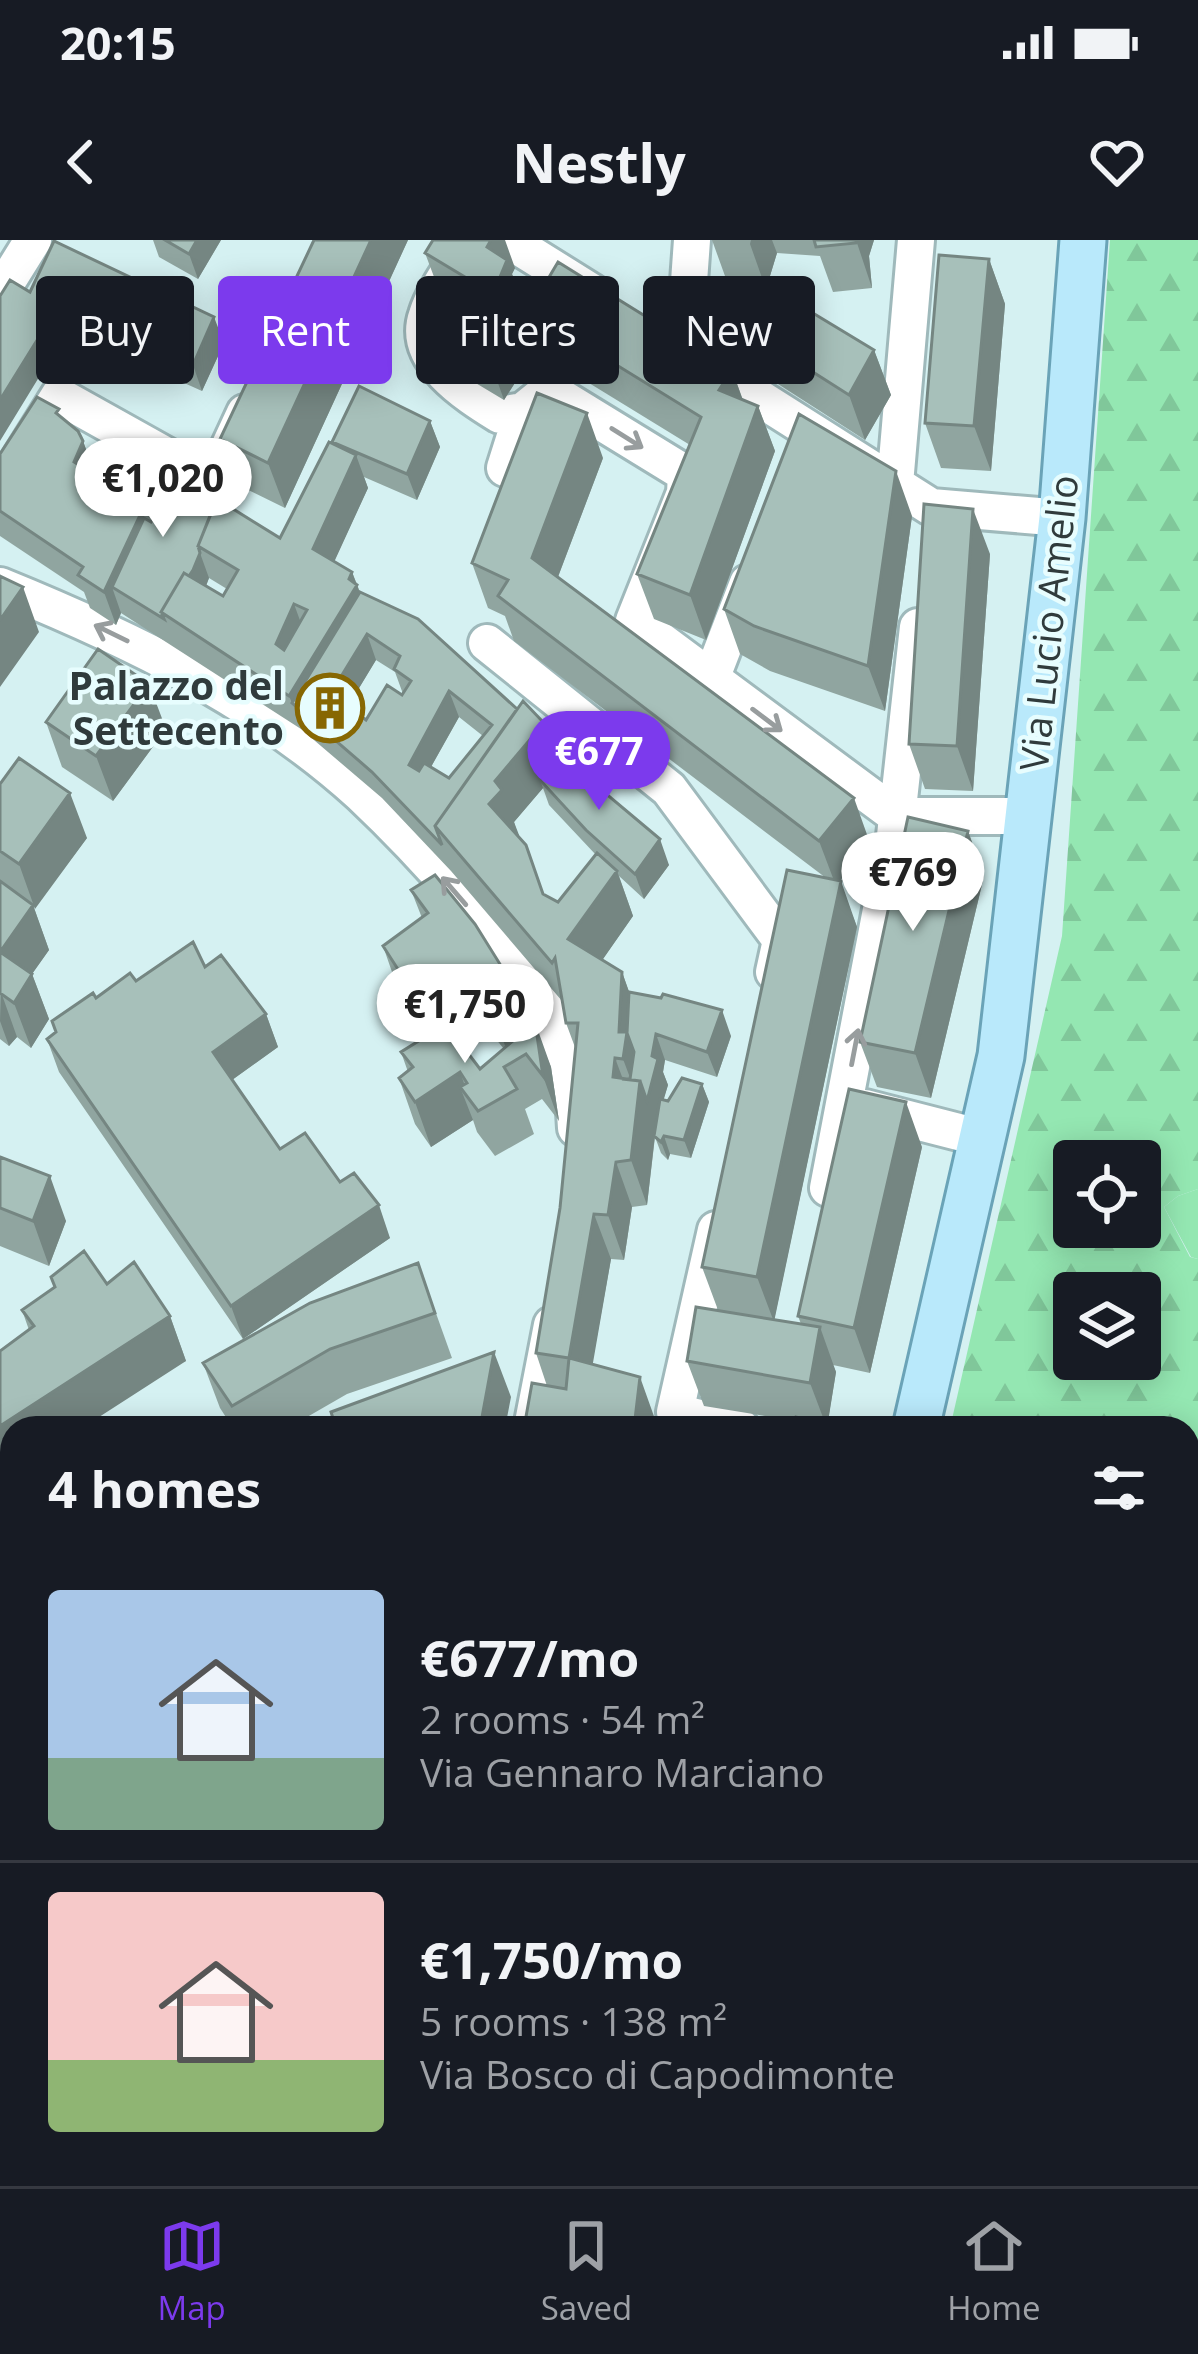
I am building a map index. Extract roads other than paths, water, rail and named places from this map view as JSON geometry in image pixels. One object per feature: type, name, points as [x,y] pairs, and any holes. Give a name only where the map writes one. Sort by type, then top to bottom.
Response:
[{"type":"main road","name":"Via Lucio Amelio","points":[[919,1416],[1001,1055],[1063,518],[1083,240]]},
{"type":"street","points":[[0,293],[33,240]]},
{"type":"street","points":[[469,240],[425,318],[428,349],[458,388],[500,415],[523,411],[549,390],[686,474],[685,494],[634,621],[898,816],[1028,816]]},
{"type":"street","points":[[508,240],[643,325]]},
{"type":"street","points":[[689,276],[692,240]]},
{"type":"street","points":[[895,484],[916,240]]},
{"type":"street","points":[[0,491],[59,396],[214,482],[258,384]]},
{"type":"street","points":[[736,384],[895,484],[930,519],[1063,518]]},
{"type":"street","points":[[505,468],[523,411]]},
{"type":"street","points":[[792,471],[808,429]]},
{"type":"street","points":[[711,679],[760,554]]},
{"type":"street","points":[[0,586],[114,633],[221,692],[360,793],[497,940],[549,1010],[566,1048],[575,1094],[576,1166]]},
{"type":"street","points":[[824,1214],[898,816],[921,602]]},
{"type":"street","points":[[487,643],[669,789],[748,891],[782,940],[766,1009]]},
{"type":"street","points":[[844,1103],[982,1138]]},
{"type":"street","points":[[692,1416],[675,1412],[724,1192]]},
{"type":"street","points":[[534,1416],[560,1287]]},
{"type":"street","points":[[693,1329],[735,1336]]},
{"type":"place","name":"Palazzo del Settecento","points":[[330,708]]}]
